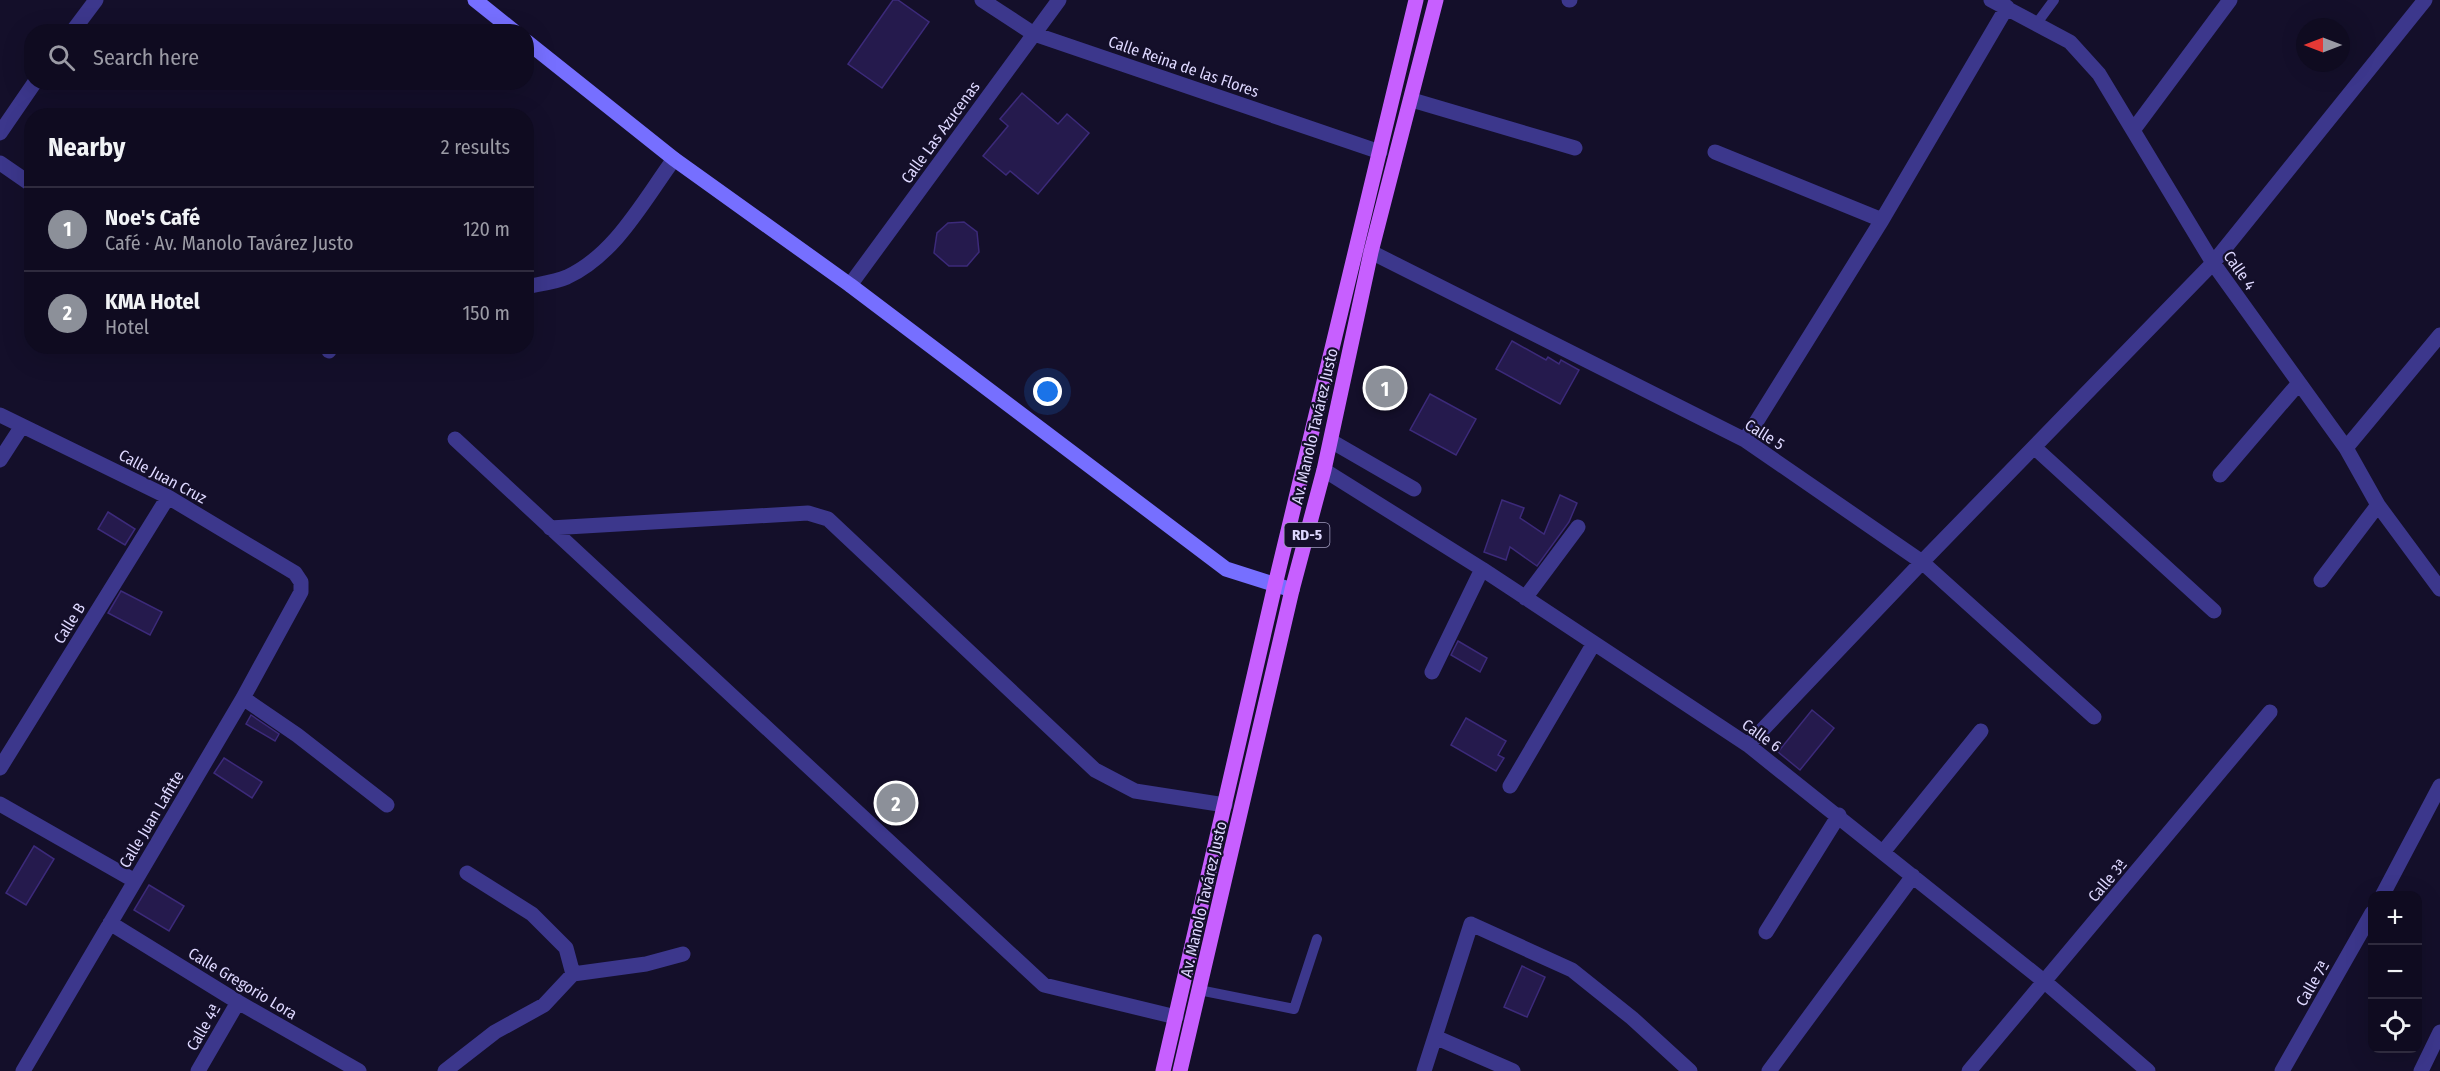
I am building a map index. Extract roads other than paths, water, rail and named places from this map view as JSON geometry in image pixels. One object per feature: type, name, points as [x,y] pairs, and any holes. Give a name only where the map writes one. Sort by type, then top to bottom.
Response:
[{"type":"main road","name":"Av. Manolo Tavárez Justo","points":[[1163,1071],[1226,806],[1275,585],[1416,0]]},
{"type":"main road","name":"Av. Manolo Tavárez Justo","points":[[1180,1071],[1292,590],[1324,470],[1371,252],[1436,0]]},
{"type":"street","points":[[78,24],[96,0]]},
{"type":"street","points":[[475,0],[504,24]]},
{"type":"street","name":"Calle Reina de las Flores","points":[[982,0],[1034,34],[1380,152]]},
{"type":"street","name":"Calle Las Azucenas","points":[[850,285],[1059,0]]},
{"type":"street","name":"Calle 4","points":[[1991,0],[2037,22],[2070,42],[2099,74],[2213,263],[2346,448],[2378,505],[2440,589]]},
{"type":"street","points":[[2134,129],[2230,0]]},
{"type":"street","points":[[1748,746],[1922,562],[2213,263],[2426,0]]},
{"type":"street","points":[[1745,440],[1882,220],[2007,7]]},
{"type":"street","points":[[534,47],[674,159],[850,285],[1226,569],[1292,590]]},
{"type":"street","points":[[0,133],[30,90]]},
{"type":"street","points":[[1412,100],[1575,148]]},
{"type":"street","points":[[1715,152],[1882,220]]},
{"type":"street","points":[[534,285],[566,278],[594,261],[621,232],[674,159]]},
{"type":"street","points":[[0,163],[24,180]]},
{"type":"street","name":"Calle 5","points":[[1371,252],[1745,440],[1922,562],[2094,717]]},
{"type":"street","points":[[2346,448],[2440,335]]},
{"type":"street","points":[[2220,475],[2299,383]]},
{"type":"street","name":"Calle Juan Cruz","points":[[0,415],[168,497],[296,573],[301,582]]},
{"type":"street","points":[[0,460],[22,426]]},
{"type":"street","points":[[454,439],[1044,985],[1176,1017]]},
{"type":"street","points":[[1330,441],[1414,489]]},
{"type":"street","points":[[2034,447],[2214,611]]},
{"type":"street","name":"Calle 6","points":[[1324,470],[1482,569],[1748,746],[1839,815],[2045,982],[2148,1071]]},
{"type":"street","name":"Calle B","points":[[0,768],[168,497]]},
{"type":"street","points":[[2321,580],[2378,505]]},
{"type":"street","points":[[550,528],[808,513],[828,519],[1095,770],[1135,791],[1226,806]]},
{"type":"street","points":[[1525,598],[1578,526]]},
{"type":"street","points":[[1432,672],[1482,569]]},
{"type":"street","name":"Calle Juan Lafitte","points":[[23,1071],[243,698],[301,592],[301,582]]},
{"type":"street","points":[[1510,786],[1594,643]]},
{"type":"street","points":[[243,698],[297,735],[387,805]]},
{"type":"street","name":"Calle 3ª","points":[[1970,1071],[2270,712]]},
{"type":"street","points":[[1883,852],[1981,731]]},
{"type":"street","points":[[2385,891],[2440,786]]},
{"type":"street","points":[[0,804],[135,882]]},
{"type":"street","points":[[1766,932],[1839,815]]},
{"type":"street","points":[[467,873],[532,914],[566,948],[573,974]]},
{"type":"street","points":[[1769,1071],[1913,876]]},
{"type":"street","name":"Calle 7ª","points":[[2282,1071],[2368,922]]},
{"type":"street","name":"Calle Gregorio Lora","points":[[110,923],[238,1002],[359,1071]]},
{"type":"street","points":[[1424,1071],[1472,924],[1572,970],[1632,1018],[1690,1071]]},
{"type":"street","points":[[444,1071],[495,1032],[544,1005],[573,974],[646,964],[683,954]]},
{"type":"street","name":"Calle 4ª","points":[[198,1071],[238,1002]]},
{"type":"street","points":[[2426,1068],[2440,1032]]},
{"type":"street","points":[[1435,1037],[1513,1071]]},
{"type":"lane","points":[[2037,22],[2054,0]]},
{"type":"lane","points":[[1199,990],[1293,1009],[1317,939]]},
{"type":"place","name":"Noe's Café","points":[[1385,388]]},
{"type":"place","name":"KMA Hotel","points":[[896,803]]}]
